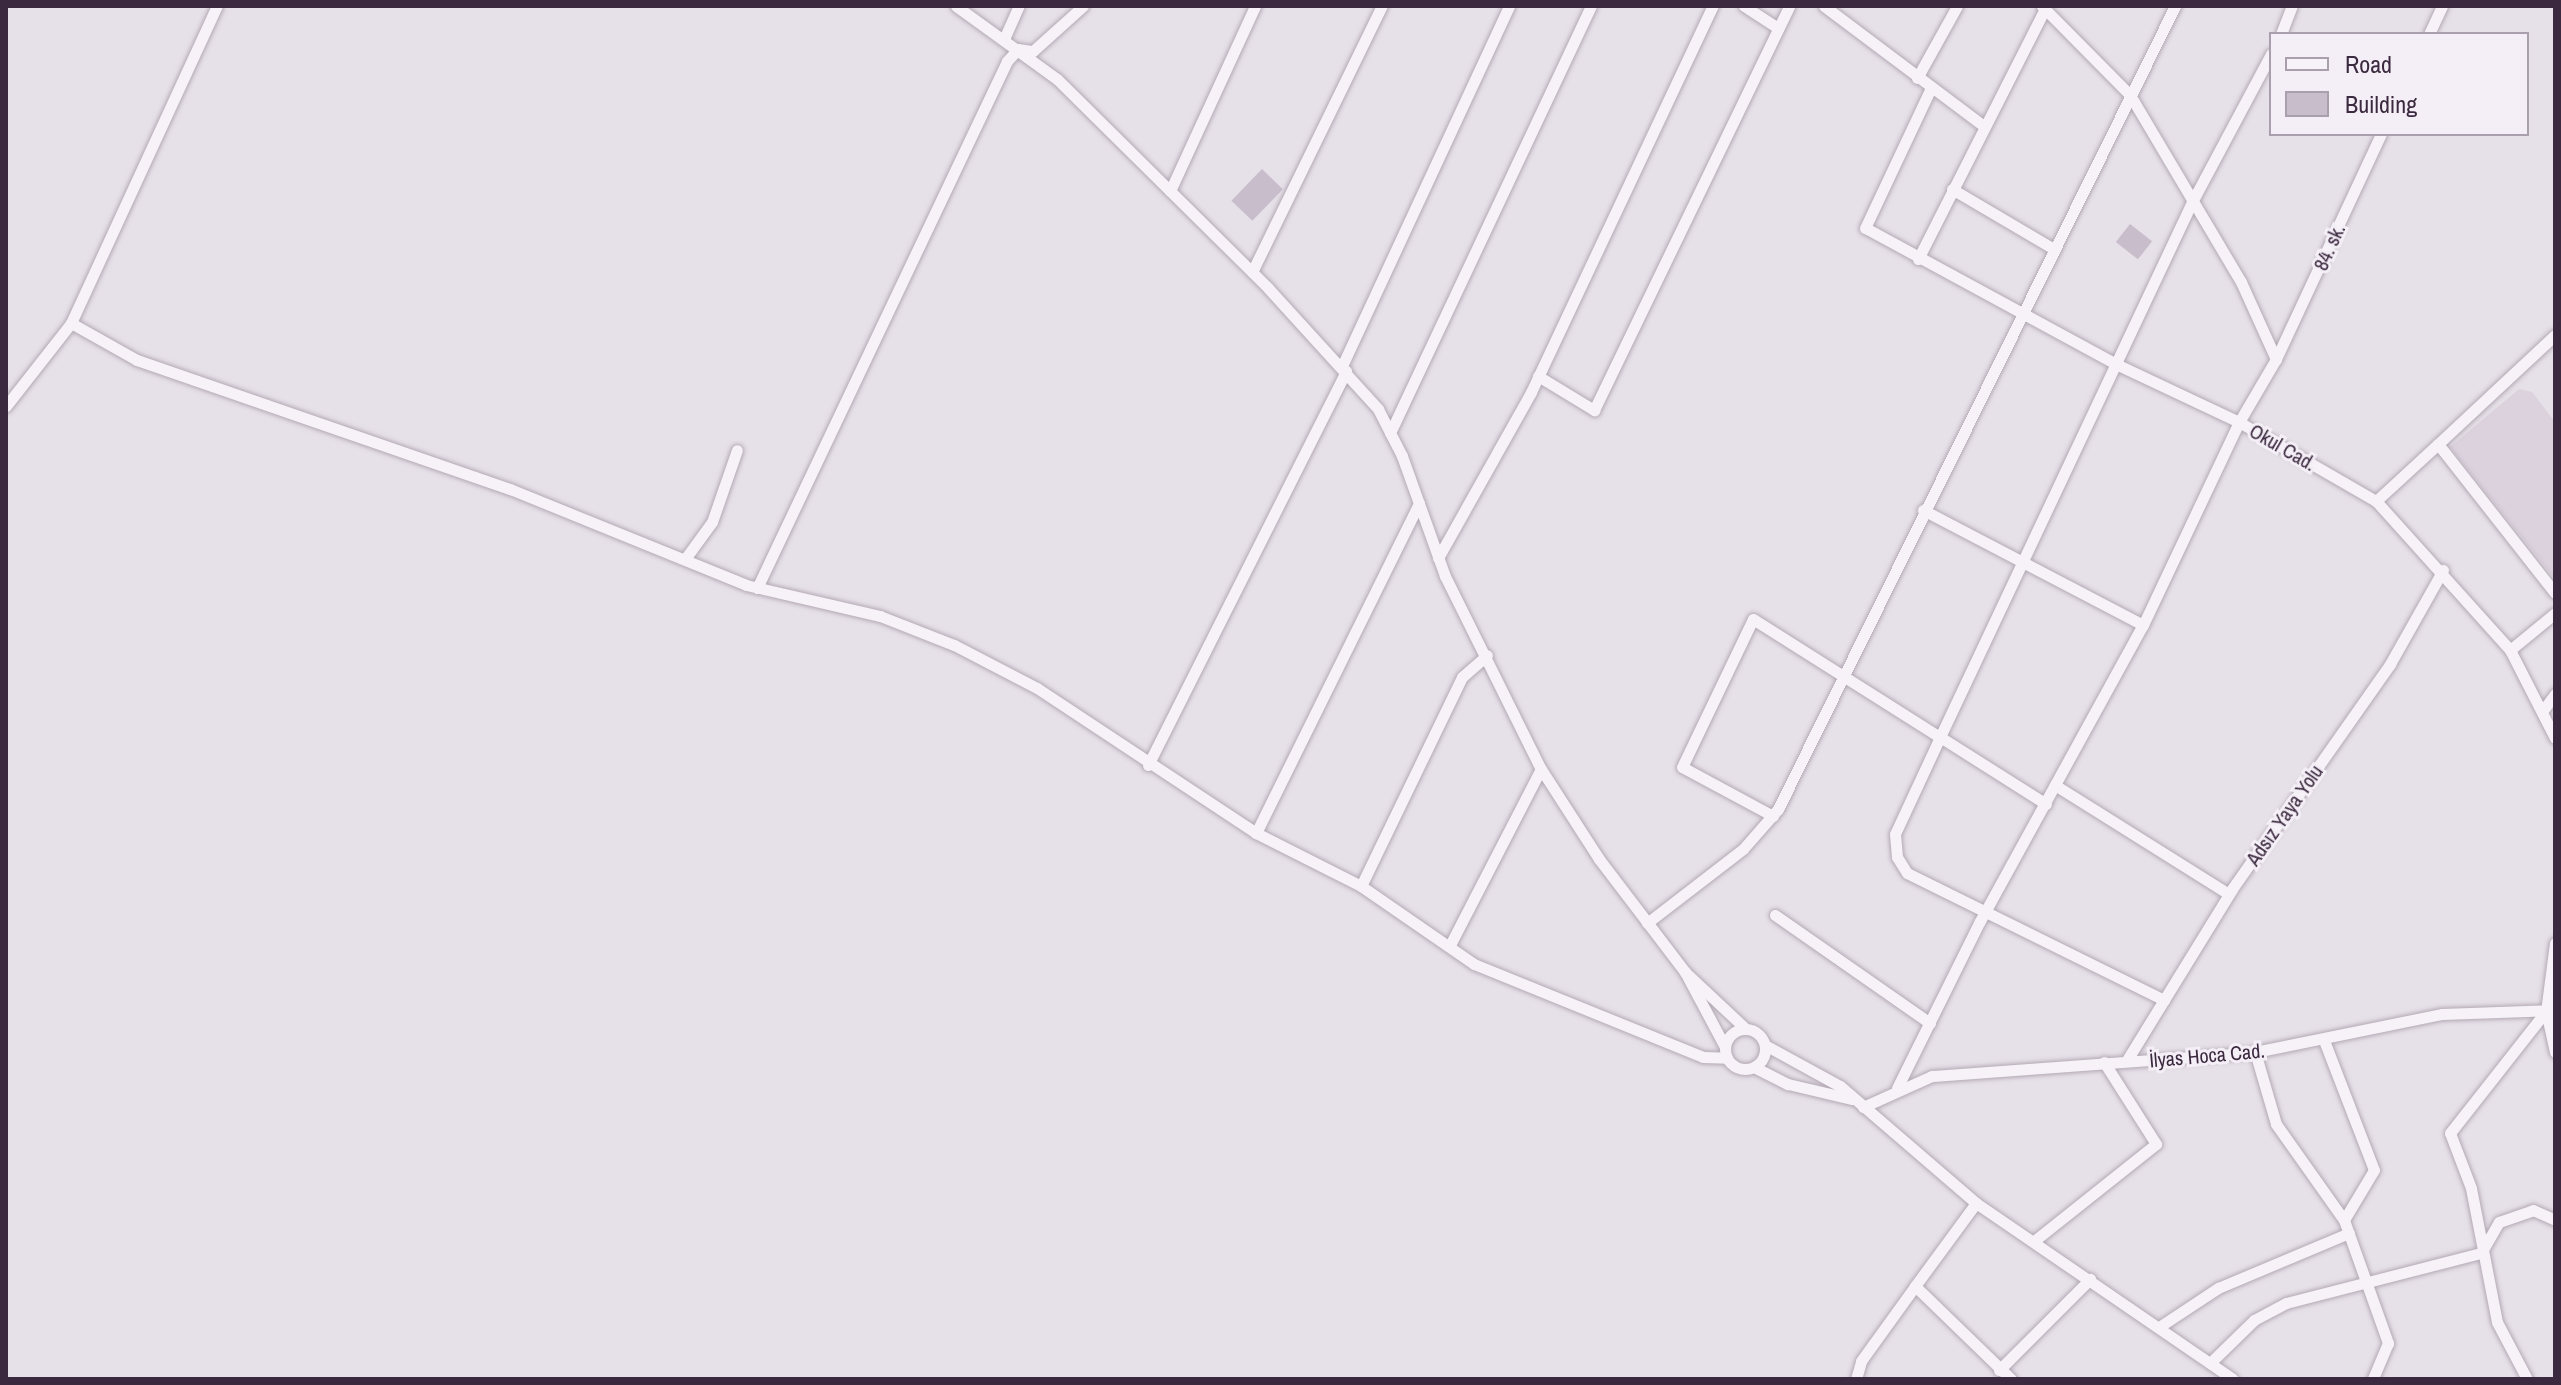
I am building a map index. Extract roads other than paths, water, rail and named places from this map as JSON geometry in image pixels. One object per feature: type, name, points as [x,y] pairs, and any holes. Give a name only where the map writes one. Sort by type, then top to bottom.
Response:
[{"type":"street","points":[[6,406],[71,323],[217,6]]},
{"type":"street","points":[[956,6],[1018,49],[1170,191],[1344,369],[1390,433],[1438,558],[1541,769],[1647,923],[1685,972],[1765,1045],[1840,1086],[1976,1203],[2233,1379]]},
{"type":"street","points":[[1004,39],[1019,6]]},
{"type":"street","points":[[1018,49],[1033,51],[1083,6]]},
{"type":"street","points":[[1170,191],[1255,6]]},
{"type":"street","points":[[1252,272],[1382,6]]},
{"type":"street","points":[[1148,765],[1344,369],[1509,6]]},
{"type":"street","points":[[1390,433],[1591,6]]},
{"type":"street","points":[[1438,558],[1538,376],[1713,6]]},
{"type":"street","points":[[1744,6],[1776,27]]},
{"type":"street","points":[[1538,376],[1594,410],[1776,27],[1789,6]]},
{"type":"street","points":[[1824,6],[1930,90],[1984,126]]},
{"type":"street","points":[[1917,78],[1957,6]]},
{"type":"street","points":[[1647,923],[1743,849],[1773,816],[2052,248],[2175,6]]},
{"type":"street","points":[[2282,32],[2292,6]]},
{"type":"street","points":[[2430,32],[2442,6]]},
{"type":"street","points":[[1918,259],[2044,7],[2130,95],[2241,282],[2276,359]]},
{"type":"street","points":[[757,588],[1007,61],[1018,49]]},
{"type":"street","points":[[2164,1000],[1915,878],[1897,857],[1898,826],[2025,564],[2192,202],[2269,58]]},
{"type":"street","points":[[1897,1088],[1984,913],[2143,625],[2239,422],[2116,364],[1865,228],[1930,90]]},
{"type":"street","name":"84. sk.","points":[[2276,359],[2380,136]]},
{"type":"street","points":[[1952,189],[2052,248]]},
{"type":"street","points":[[71,323],[137,360],[510,489],[757,588],[880,616],[954,645],[1037,688],[1148,765],[1256,833],[1361,886],[1474,964],[1703,1057],[1726,1053]]},
{"type":"street","points":[[2376,501],[2555,335]]},
{"type":"street","name":"Okul Cad.","points":[[2276,359],[2239,422],[2376,501],[2443,570],[2510,650],[2544,709],[2555,738]]},
{"type":"street","points":[[2438,444],[2555,593]]},
{"type":"street","points":[[685,559],[712,522],[737,450]]},
{"type":"street","points":[[1256,833],[1419,503]]},
{"type":"street","points":[[1923,510],[2143,625]]},
{"type":"street","name":"Adsız Yaya Yolu","points":[[2127,1060],[2229,894],[2390,664],[2443,570]]},
{"type":"street","points":[[2510,650],[2555,613]]},
{"type":"street","points":[[1773,816],[1682,767],[1753,619],[1844,672],[2046,804]]},
{"type":"street","points":[[1361,886],[1462,677],[1487,655]]},
{"type":"street","points":[[2544,709],[2555,694]]},
{"type":"street","points":[[1450,945],[1541,769]]},
{"type":"street","points":[[2055,785],[2229,894]]},
{"type":"street","points":[[1775,915],[1930,1023]]},
{"type":"street","points":[[2555,943],[2550,1010],[2555,1052]]},
{"type":"street","points":[[1685,972],[1726,1053],[1738,1068],[1754,1067],[1788,1084],[1852,1099]]},
{"type":"street","points":[[2527,1379],[2497,1322],[2481,1253],[2471,1188],[2450,1133],[2550,1010]]},
{"type":"street","name":"İlyas Hoca Cad.","points":[[1863,1107],[1897,1088],[1932,1076],[2255,1052],[2325,1043],[2442,1014],[2550,1010]]},
{"type":"street","points":[[1726,1053],[1731,1034],[1746,1029]]},
{"type":"street","points":[[2325,1043],[2374,1170],[2344,1220]]},
{"type":"street","points":[[1754,1067],[1765,1045]]},
{"type":"street","points":[[2255,1052],[2276,1124],[2344,1220],[2370,1280],[2388,1343],[2373,1379]]},
{"type":"street","points":[[2034,1241],[2156,1144],[2104,1062]]},
{"type":"street","points":[[1856,1379],[1861,1361],[1976,1203]]},
{"type":"street","points":[[2210,1363],[2254,1320],[2286,1303],[2370,1280],[2403,1278],[2481,1253],[2499,1222],[2533,1210],[2555,1220]]},
{"type":"street","points":[[2159,1327],[2218,1288],[2349,1233]]},
{"type":"street","points":[[1999,1370],[2090,1279]]},
{"type":"street","points":[[1915,1286],[2011,1379]]}]
